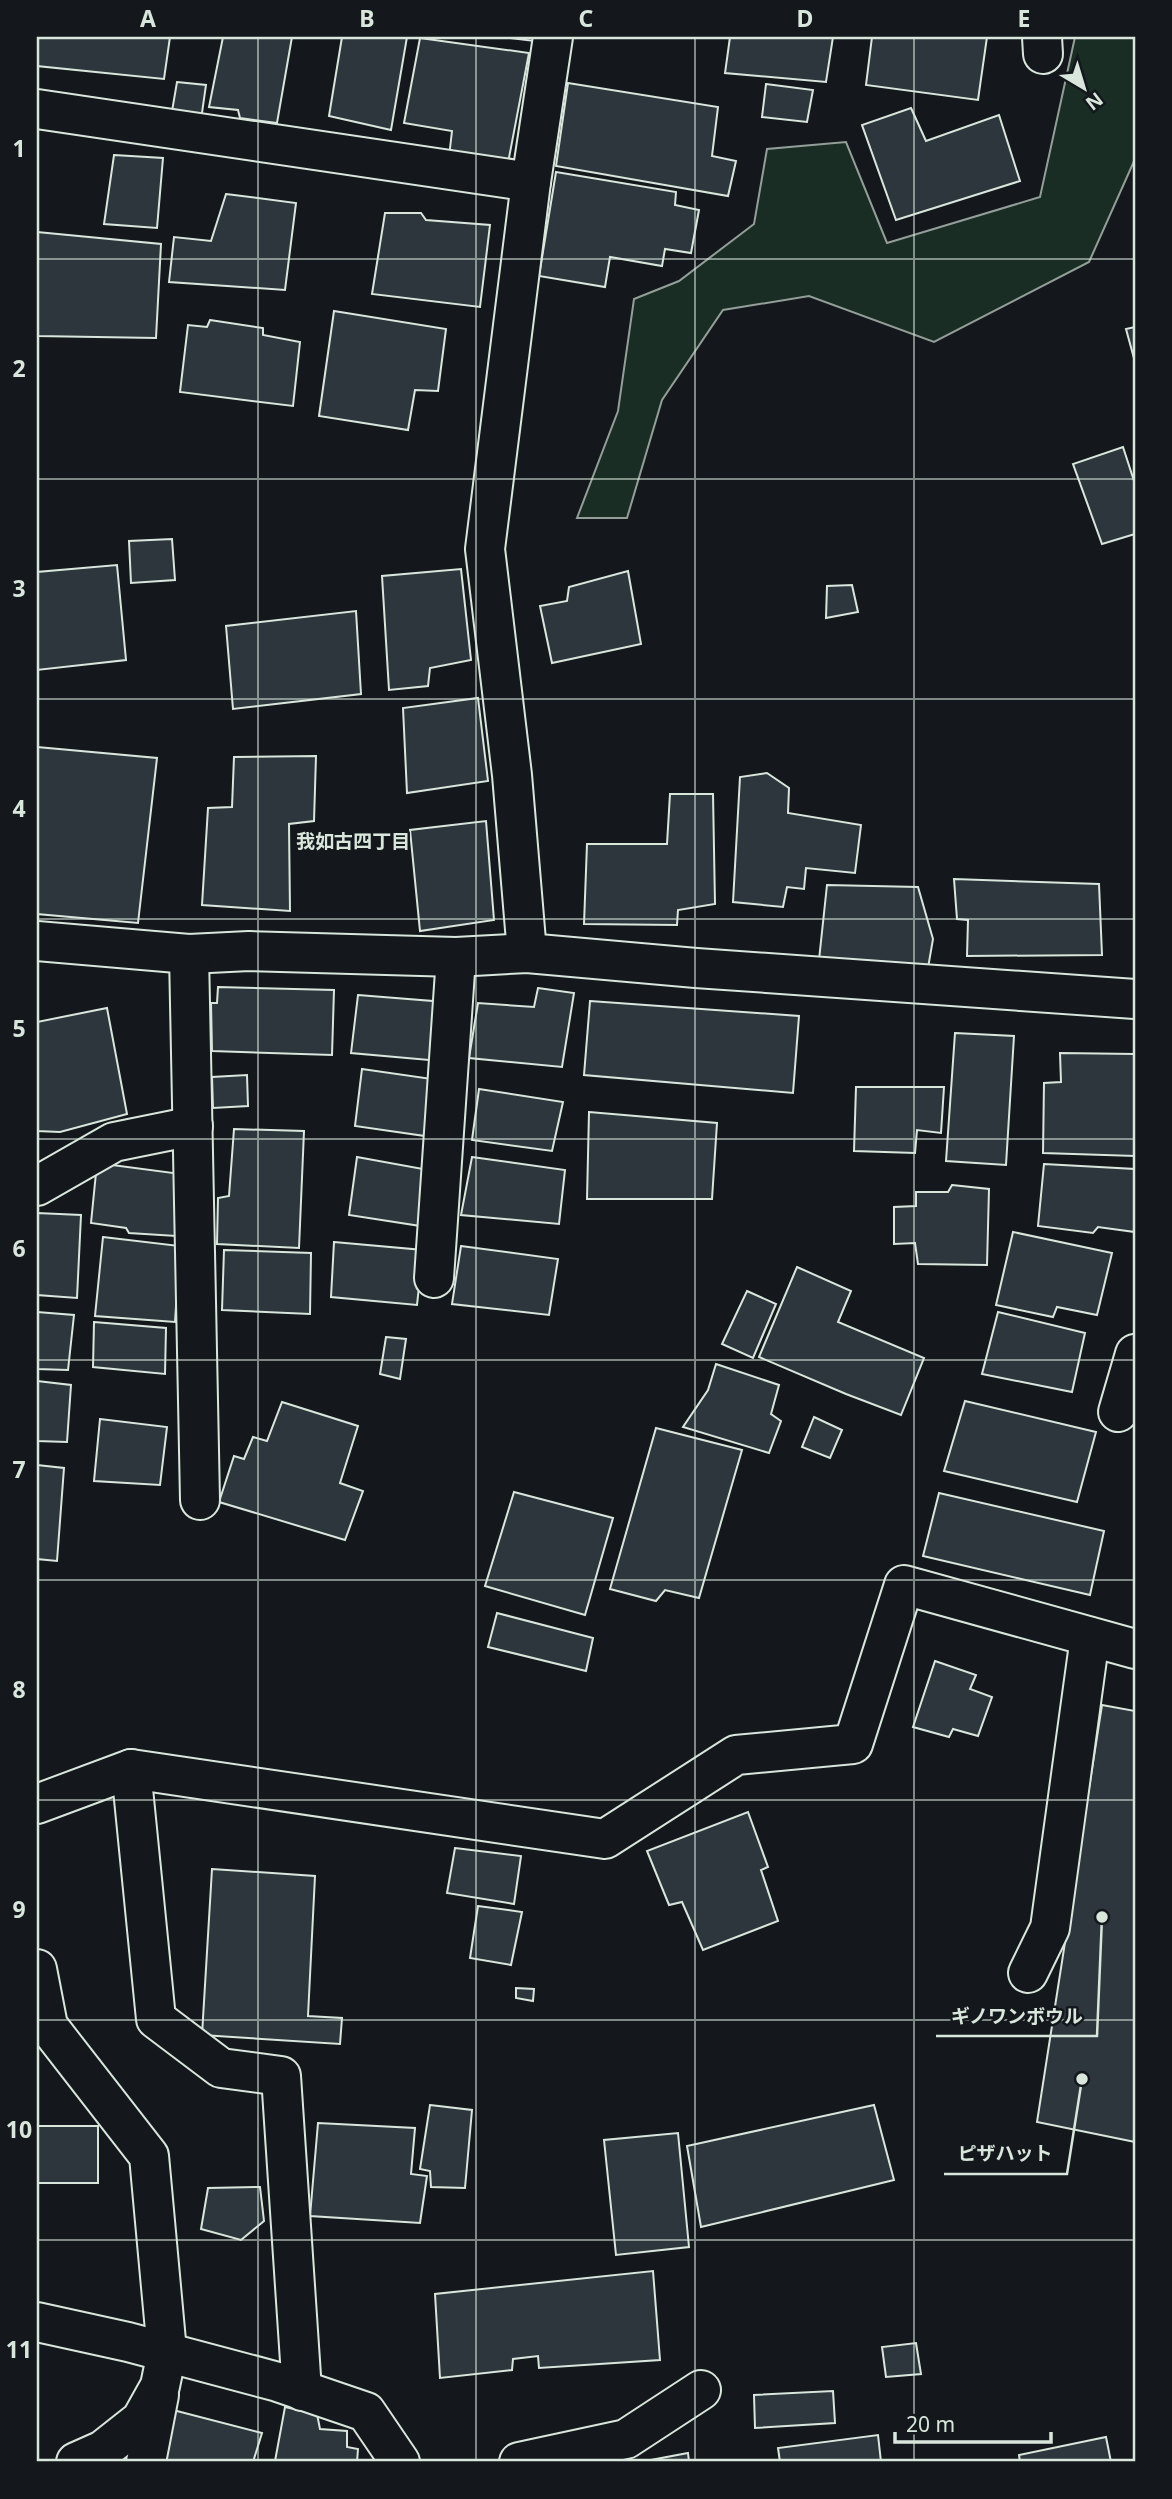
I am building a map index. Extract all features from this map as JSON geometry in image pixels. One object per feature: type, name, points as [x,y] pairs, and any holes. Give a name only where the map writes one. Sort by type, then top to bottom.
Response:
[{"type":"street","points":[[527,953],[512,775],[485,549],[531,182],[553,37]]},
{"type":"street","points":[[37,109],[531,182]]},
{"type":"street","points":[[37,941],[189,954],[249,951],[456,957],[527,953],[696,968],[1135,999]]},
{"type":"street","points":[[189,954],[200,1500]]},
{"type":"street","points":[[434,1278],[456,957]]},
{"type":"street","points":[[37,1186],[114,1142],[193,1126]]},
{"type":"street","points":[[1118,1412],[1135,1354]]},
{"type":"street","points":[[37,1804],[131,1769],[604,1839],[736,1755],[853,1744],[904,1584],[1135,1649]]},
{"type":"street","points":[[1028,1973],[1050,1928],[1090,1637]]},
{"type":"street","points":[[131,1769],[156,2019],[220,2068],[281,2076],[302,2390]]},
{"type":"street","points":[[37,1969],[48,2026],[149,2156],[164,2369],[146,2462]]},
{"type":"street","points":[[37,2322],[164,2369],[302,2390],[366,2412],[400,2462]]},
{"type":"street","points":[[76,2462],[103,2450],[141,2420],[164,2369]]},
{"type":"street","points":[[519,2462],[626,2439],[701,2390]]},
{"type":"green space","points":[[1075,37],[1135,37],[1135,159],[1089,262],[934,342],[809,296],[723,310],[662,400],[627,518],[577,518],[618,411],[634,299],[679,281],[754,224],[767,149],[846,142],[887,243],[1040,197]]},
{"type":"building","points":[[37,37],[170,37],[164,79],[37,66]]},
{"type":"building","points":[[223,37],[292,37],[277,123],[240,118],[238,110],[209,107]]},
{"type":"building","points":[[342,37],[407,37],[391,130],[329,116]]},
{"type":"building","points":[[502,37],[535,37],[534,41]]},
{"type":"building","points":[[730,37],[833,37],[826,82],[725,73]]},
{"type":"building","points":[[872,37],[987,37],[978,100],[866,85]]},
{"type":"building","points":[[420,38],[529,53],[508,163],[449,157],[452,131],[404,123]]},
{"type":"building","points":[[177,82],[206,85],[201,120],[171,117]]},
{"type":"building","points":[[568,83],[718,107],[712,156],[736,161],[728,196],[556,166]]},
{"type":"building","points":[[766,84],[813,90],[807,122],[762,117]]},
{"type":"building","points":[[911,108],[926,141],[999,115],[1020,181],[896,220],[862,125]]},
{"type":"building","points":[[114,155],[163,158],[157,228],[104,224]]},
{"type":"building","points":[[556,172],[676,192],[675,205],[699,210],[691,253],[665,249],[662,266],[610,257],[605,287],[539,276]]},
{"type":"building","points":[[226,194],[296,203],[285,290],[169,282],[174,237],[211,241]]},
{"type":"building","points":[[385,213],[421,213],[426,220],[490,225],[480,307],[372,294]]},
{"type":"building","points":[[37,232],[161,244],[156,338],[37,336]]},
{"type":"building","points":[[334,311],[446,329],[438,391],[415,390],[408,430],[319,416]]},
{"type":"building","points":[[210,320],[263,328],[263,335],[300,342],[293,406],[180,392],[188,325],[207,327]]},
{"type":"building","points":[[1135,327],[1135,362],[1126,329]]},
{"type":"building","points":[[1123,447],[1135,484],[1135,534],[1102,544],[1073,464]]},
{"type":"building","points":[[172,539],[175,580],[131,583],[129,541]]},
{"type":"building","points":[[117,565],[126,660],[37,670],[37,572]]},
{"type":"building","points":[[461,569],[471,660],[430,668],[428,686],[389,690],[382,576]]},
{"type":"building","points":[[628,571],[641,644],[552,663],[540,606],[567,601],[569,587]]},
{"type":"building","points":[[852,585],[858,612],[826,618],[827,586]]},
{"type":"building","points":[[356,611],[361,694],[233,709],[226,626]]},
{"type":"building","points":[[478,698],[488,781],[407,793],[403,708]]},
{"type":"building","points":[[37,747],[157,758],[138,923],[37,914]]},
{"type":"building","points":[[316,756],[314,821],[289,824],[290,911],[202,905],[208,808],[232,807],[234,757]]},
{"type":"building","points":[[767,773],[789,788],[788,813],[861,825],[855,873],[806,868],[804,889],[787,887],[783,907],[733,902],[740,777]]},
{"type":"building","points":[[670,794],[713,794],[715,904],[678,910],[677,925],[584,924],[587,844],[667,844]]},
{"type":"building","points":[[486,821],[494,920],[420,931],[410,830]]},
{"type":"building","points":[[954,879],[1099,884],[1102,955],[967,956],[968,920],[957,919]]},
{"type":"building","points":[[827,885],[918,887],[933,939],[928,968],[819,960]]},
{"type":"building","points":[[218,987],[334,990],[332,1055],[212,1051],[211,1003],[217,1003]]},
{"type":"building","points":[[538,988],[574,993],[562,1067],[469,1058],[478,1003],[534,1007]]},
{"type":"building","points":[[358,995],[445,1002],[440,1061],[351,1053]]},
{"type":"building","points":[[590,1001],[799,1016],[793,1093],[584,1075]]},
{"type":"building","points":[[107,1008],[127,1114],[60,1132],[37,1131],[37,1022]]},
{"type":"building","points":[[955,1033],[1014,1036],[1006,1165],[946,1161]]},
{"type":"building","points":[[1060,1053],[1135,1054],[1135,1156],[1043,1153],[1044,1083],[1061,1082]]},
{"type":"building","points":[[362,1069],[439,1080],[432,1137],[355,1126]]},
{"type":"building","points":[[247,1075],[248,1106],[213,1108],[212,1077]]},
{"type":"building","points":[[856,1087],[944,1087],[941,1133],[917,1130],[915,1153],[854,1151]]},
{"type":"building","points":[[479,1089],[563,1102],[552,1151],[472,1140]]},
{"type":"building","points":[[589,1112],[717,1123],[712,1199],[587,1199]]},
{"type":"building","points":[[234,1129],[304,1131],[299,1248],[217,1244],[218,1198],[229,1196]]},
{"type":"building","points":[[357,1157],[434,1171],[427,1227],[349,1215]]},
{"type":"building","points":[[472,1157],[565,1170],[559,1224],[461,1215]]},
{"type":"building","points":[[97,1163],[181,1174],[176,1236],[129,1233],[126,1228],[91,1223]]},
{"type":"building","points":[[1044,1164],[1135,1169],[1135,1232],[1098,1227],[1093,1233],[1038,1226]]},
{"type":"building","points":[[952,1185],[989,1189],[987,1265],[918,1264],[915,1243],[894,1244],[894,1207],[916,1206],[916,1192],[948,1192]]},
{"type":"building","points":[[37,1213],[81,1215],[77,1298],[37,1295]]},
{"type":"building","points":[[1013,1232],[1112,1253],[1097,1315],[1057,1307],[1053,1317],[996,1305]]},
{"type":"building","points":[[103,1237],[188,1247],[177,1291],[175,1322],[95,1316]]},
{"type":"building","points":[[334,1242],[423,1250],[417,1305],[331,1297]]},
{"type":"building","points":[[461,1246],[558,1259],[549,1315],[452,1304]]},
{"type":"building","points":[[224,1250],[311,1253],[310,1314],[222,1310]]},
{"type":"building","points":[[797,1267],[851,1291],[838,1322],[924,1358],[901,1415],[759,1357]]},
{"type":"building","points":[[747,1291],[776,1304],[753,1358],[722,1344]]},
{"type":"building","points":[[37,1312],[74,1315],[68,1370],[37,1369]]},
{"type":"building","points":[[998,1312],[1085,1333],[1072,1392],[982,1374]]},
{"type":"building","points":[[94,1322],[166,1328],[165,1374],[93,1367]]},
{"type":"building","points":[[386,1337],[406,1339],[400,1379],[380,1374]]},
{"type":"building","points":[[716,1364],[779,1385],[771,1414],[781,1421],[769,1453],[683,1427],[708,1390]]},
{"type":"building","points":[[37,1381],[71,1385],[67,1442],[37,1441]]},
{"type":"building","points":[[965,1401],[1096,1432],[1077,1502],[944,1471]]},
{"type":"building","points":[[282,1402],[358,1426],[340,1483],[363,1491],[345,1540],[219,1502],[234,1456],[244,1459],[253,1437],[267,1441]]},
{"type":"building","points":[[814,1417],[842,1430],[830,1458],[802,1447]]},
{"type":"building","points":[[100,1419],[167,1427],[160,1485],[94,1481]]},
{"type":"building","points":[[656,1428],[742,1450],[699,1598],[665,1590],[656,1601],[610,1589]]},
{"type":"building","points":[[37,1465],[64,1468],[57,1561],[37,1559]]},
{"type":"building","points":[[514,1492],[613,1518],[585,1615],[485,1586]]},
{"type":"building","points":[[939,1493],[1104,1531],[1090,1595],[923,1556]]},
{"type":"building","points":[[497,1613],[593,1638],[586,1671],[488,1647]]},
{"type":"building","points":[[935,1661],[976,1675],[970,1689],[992,1697],[978,1736],[953,1729],[949,1737],[913,1727]]},
{"type":"building","points":[[1102,1705],[1135,1711],[1135,2142],[1037,2122]]},
{"type":"building","points":[[748,1812],[768,1867],[761,1870],[778,1921],[703,1950],[682,1902],[669,1905],[647,1851]]},
{"type":"building","points":[[455,1848],[521,1856],[514,1904],[447,1893]]},
{"type":"building","points":[[212,1869],[315,1876],[308,2016],[342,2018],[340,2044],[202,2035]]},
{"type":"building","points":[[478,1906],[522,1912],[511,1965],[470,1958]]},
{"type":"building","points":[[516,1988],[534,1989],[533,2001],[516,1998]]},
{"type":"building","points":[[430,2105],[472,2110],[465,2188],[431,2187],[430,2171],[420,2169]]},
{"type":"building","points":[[874,2105],[894,2180],[701,2227],[687,2146]]},
{"type":"building","points":[[318,2123],[415,2128],[411,2174],[427,2176],[420,2223],[310,2216]]},
{"type":"building","points":[[37,2126],[98,2126],[98,2183],[37,2183]]},
{"type":"building","points":[[678,2133],[689,2247],[616,2255],[604,2140]]},
{"type":"building","points":[[260,2187],[264,2221],[241,2240],[201,2229],[208,2188]]},
{"type":"building","points":[[653,2271],[660,2360],[539,2368],[538,2356],[513,2359],[512,2370],[440,2378],[435,2294]]},
{"type":"building","points":[[916,2343],[921,2374],[886,2377],[882,2347]]},
{"type":"building","points":[[833,2391],[835,2423],[755,2428],[754,2395]]},
{"type":"building","points":[[285,2407],[317,2414],[320,2429],[347,2431],[347,2447],[358,2449],[357,2462],[275,2461]]},
{"type":"building","points":[[173,2410],[262,2433],[253,2462],[159,2462]]},
{"type":"building","points":[[878,2435],[881,2462],[780,2462],[778,2448]]},
{"type":"building","points":[[1106,2437],[1111,2462],[1020,2462],[1019,2455]]},
{"type":"building","points":[[688,2453],[689,2462],[640,2462]]},
{"type":"place","name":"ギノワンボウル","points":[[1102,1917]]},
{"type":"place","name":"ピザハット","points":[[1082,2079]]},
{"type":"district","name":"我如古四丁目","points":[[353,841]]}]
